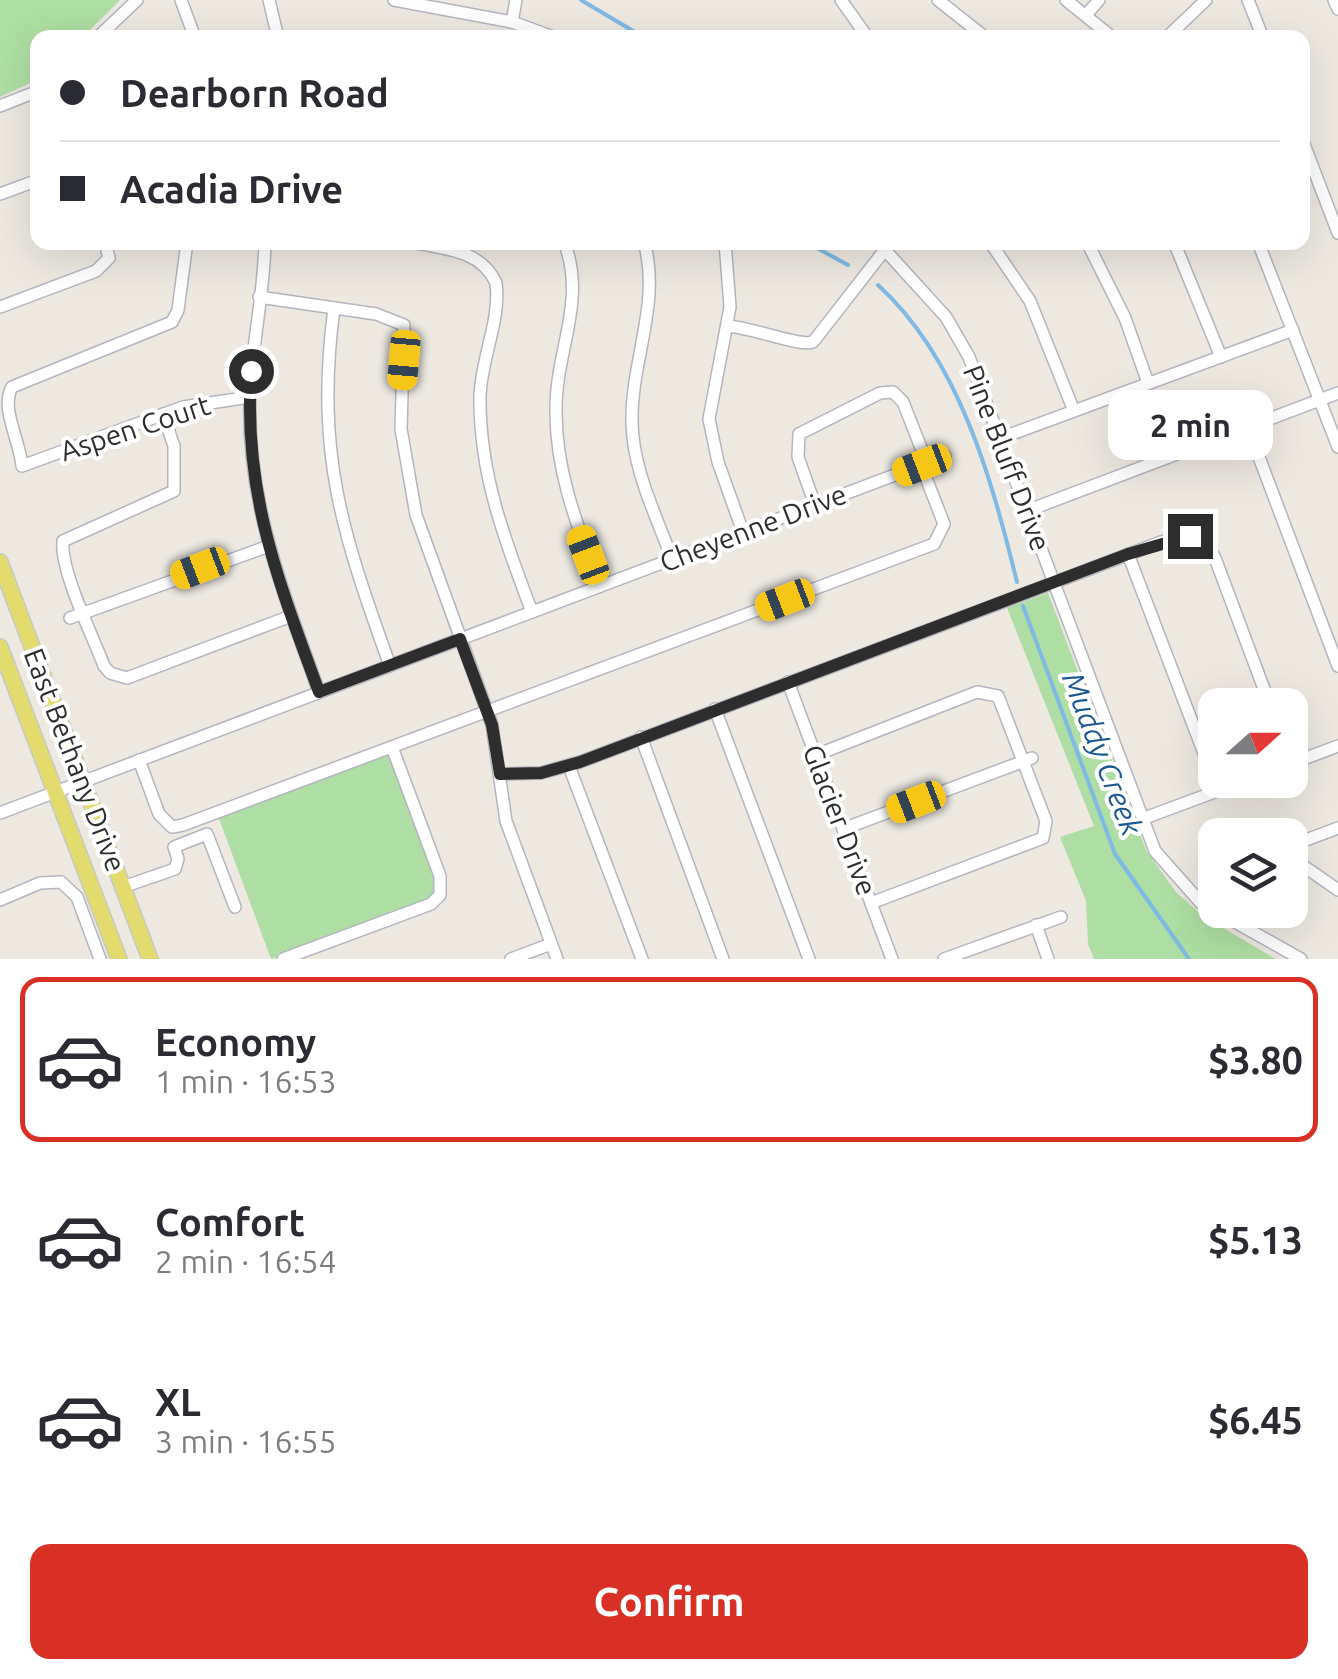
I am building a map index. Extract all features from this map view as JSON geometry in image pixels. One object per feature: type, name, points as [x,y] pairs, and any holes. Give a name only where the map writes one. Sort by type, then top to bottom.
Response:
[{"type":"main road","name":"East Bethany Drive","points":[[0,562],[150,959]]},
{"type":"main road","name":"East Bethany Drive","points":[[0,648],[118,959]]},
{"type":"street","points":[[105,30],[137,0]]},
{"type":"street","points":[[181,0],[192,30]]},
{"type":"street","points":[[269,0],[276,30]]},
{"type":"street","points":[[394,0],[512,22],[534,30]]},
{"type":"street","points":[[512,22],[516,0]]},
{"type":"street","points":[[841,0],[862,30]]},
{"type":"street","points":[[938,0],[976,30]]},
{"type":"street","points":[[1066,0],[1104,30]]},
{"type":"street","points":[[1086,16],[1098,0]]},
{"type":"street","points":[[1174,30],[1206,0]]},
{"type":"street","points":[[1248,0],[1260,30]]},
{"type":"street","points":[[1334,0],[1338,9]]},
{"type":"street","points":[[0,106],[30,94]]},
{"type":"street","points":[[1310,160],[1338,232]]},
{"type":"street","points":[[0,194],[30,183]]},
{"type":"street","points":[[0,307],[96,271],[109,258],[107,250]]},
{"type":"street","name":"Aspen Court","points":[[186,250],[178,310],[172,322],[12,386],[6,406],[20,439],[22,466],[209,400],[250,397]]},
{"type":"street","points":[[264,250],[250,397],[255,490],[266,547],[319,692]]},
{"type":"street","points":[[445,250],[483,262],[496,282],[498,295],[484,356],[481,429],[492,502],[532,612]]},
{"type":"street","points":[[566,250],[576,289],[557,382],[556,429],[567,494],[600,586]]},
{"type":"street","points":[[645,250],[650,287],[634,366],[632,425],[641,473],[672,559]]},
{"type":"street","points":[[727,250],[730,292],[727,326],[709,419],[718,462],[743,532]]},
{"type":"street","points":[[727,326],[758,328],[799,345],[813,342],[885,250]]},
{"type":"street","name":"Pine Bluff Drive","points":[[891,250],[958,336],[1001,438],[1142,818],[1166,868],[1201,903],[1300,959]]},
{"type":"street","points":[[995,250],[1030,301],[1074,411]]},
{"type":"street","points":[[1091,250],[1125,318],[1148,384]]},
{"type":"street","points":[[1177,250],[1221,356]]},
{"type":"street","points":[[1261,250],[1338,448]]},
{"type":"street","points":[[260,297],[396,319],[404,325],[401,429],[416,515],[488,712],[506,821],[556,959]]},
{"type":"street","points":[[334,308],[326,392],[332,476],[350,554],[390,666]]},
{"type":"street","points":[[1001,438],[1293,330]]},
{"type":"street","points":[[139,760],[159,814],[172,827],[934,544],[944,524],[903,402],[893,392],[880,393],[800,434],[798,457],[815,505]]},
{"type":"street","points":[[1028,510],[1338,393]]},
{"type":"street","points":[[163,414],[174,446],[174,492],[63,541],[64,560],[76,589],[75,616],[110,674],[127,678],[292,616]]},
{"type":"street","points":[[1248,428],[1338,666]]},
{"type":"street","name":"Cheyenne Drive","points":[[0,812],[946,456]]},
{"type":"street","points":[[500,774],[541,773],[569,766],[1180,537],[1197,536],[1204,540],[1215,558],[1264,688]]},
{"type":"street","points":[[75,616],[266,547]]},
{"type":"street","points":[[1128,554],[1198,738]]},
{"type":"street","name":"Glacier Drive","points":[[788,682],[892,959]]},
{"type":"street","points":[[816,755],[978,692],[998,696],[1028,760],[1046,821],[1043,838],[871,902]]},
{"type":"street","points":[[716,709],[808,959]]},
{"type":"street","points":[[640,737],[723,959]]},
{"type":"street","points":[[1308,756],[1338,746]]},
{"type":"street","points":[[282,959],[430,904],[440,895],[440,876],[392,747]]},
{"type":"street","points":[[844,829],[1028,760]]},
{"type":"street","points":[[569,766],[642,959]]},
{"type":"street","points":[[1142,818],[1198,797]]},
{"type":"street","points":[[1338,828],[1290,846],[1292,858],[1338,890]]},
{"type":"street","points":[[123,886],[174,868],[178,859],[174,847],[208,834],[236,907]]},
{"type":"street","points":[[0,900],[40,883],[61,882],[77,897],[100,959]]},
{"type":"street","points":[[944,959],[1061,916]]},
{"type":"street","points":[[1036,926],[1048,959]]},
{"type":"street","points":[[510,959],[551,944]]},
{"type":"green space","points":[[0,0],[120,0],[90,30],[30,30],[30,83],[0,97]]},
{"type":"green space","points":[[1048,593],[1146,850],[1176,892],[1198,912],[1198,928],[1223,928],[1276,959],[1094,959],[1088,944],[1086,901],[1060,837],[1094,826],[1007,608]]},
{"type":"green space","points":[[391,752],[443,895],[271,959],[218,816]]},
{"type":"waterway","name":"Muddy Creek","points":[[581,0],[632,30]]},
{"type":"waterway","name":"Muddy Creek","points":[[821,250],[848,265]]},
{"type":"waterway","name":"Muddy Creek","points":[[878,285],[906,315],[951,384],[983,461],[1017,582]]},
{"type":"waterway","name":"Muddy Creek","points":[[1023,606],[1115,854],[1189,959]]},
{"type":"route","points":[[251,371],[251,453],[258,510],[266,547],[319,692],[460,639],[492,725],[500,774],[541,773],[580,762],[1160,542],[1190,536]]}]
